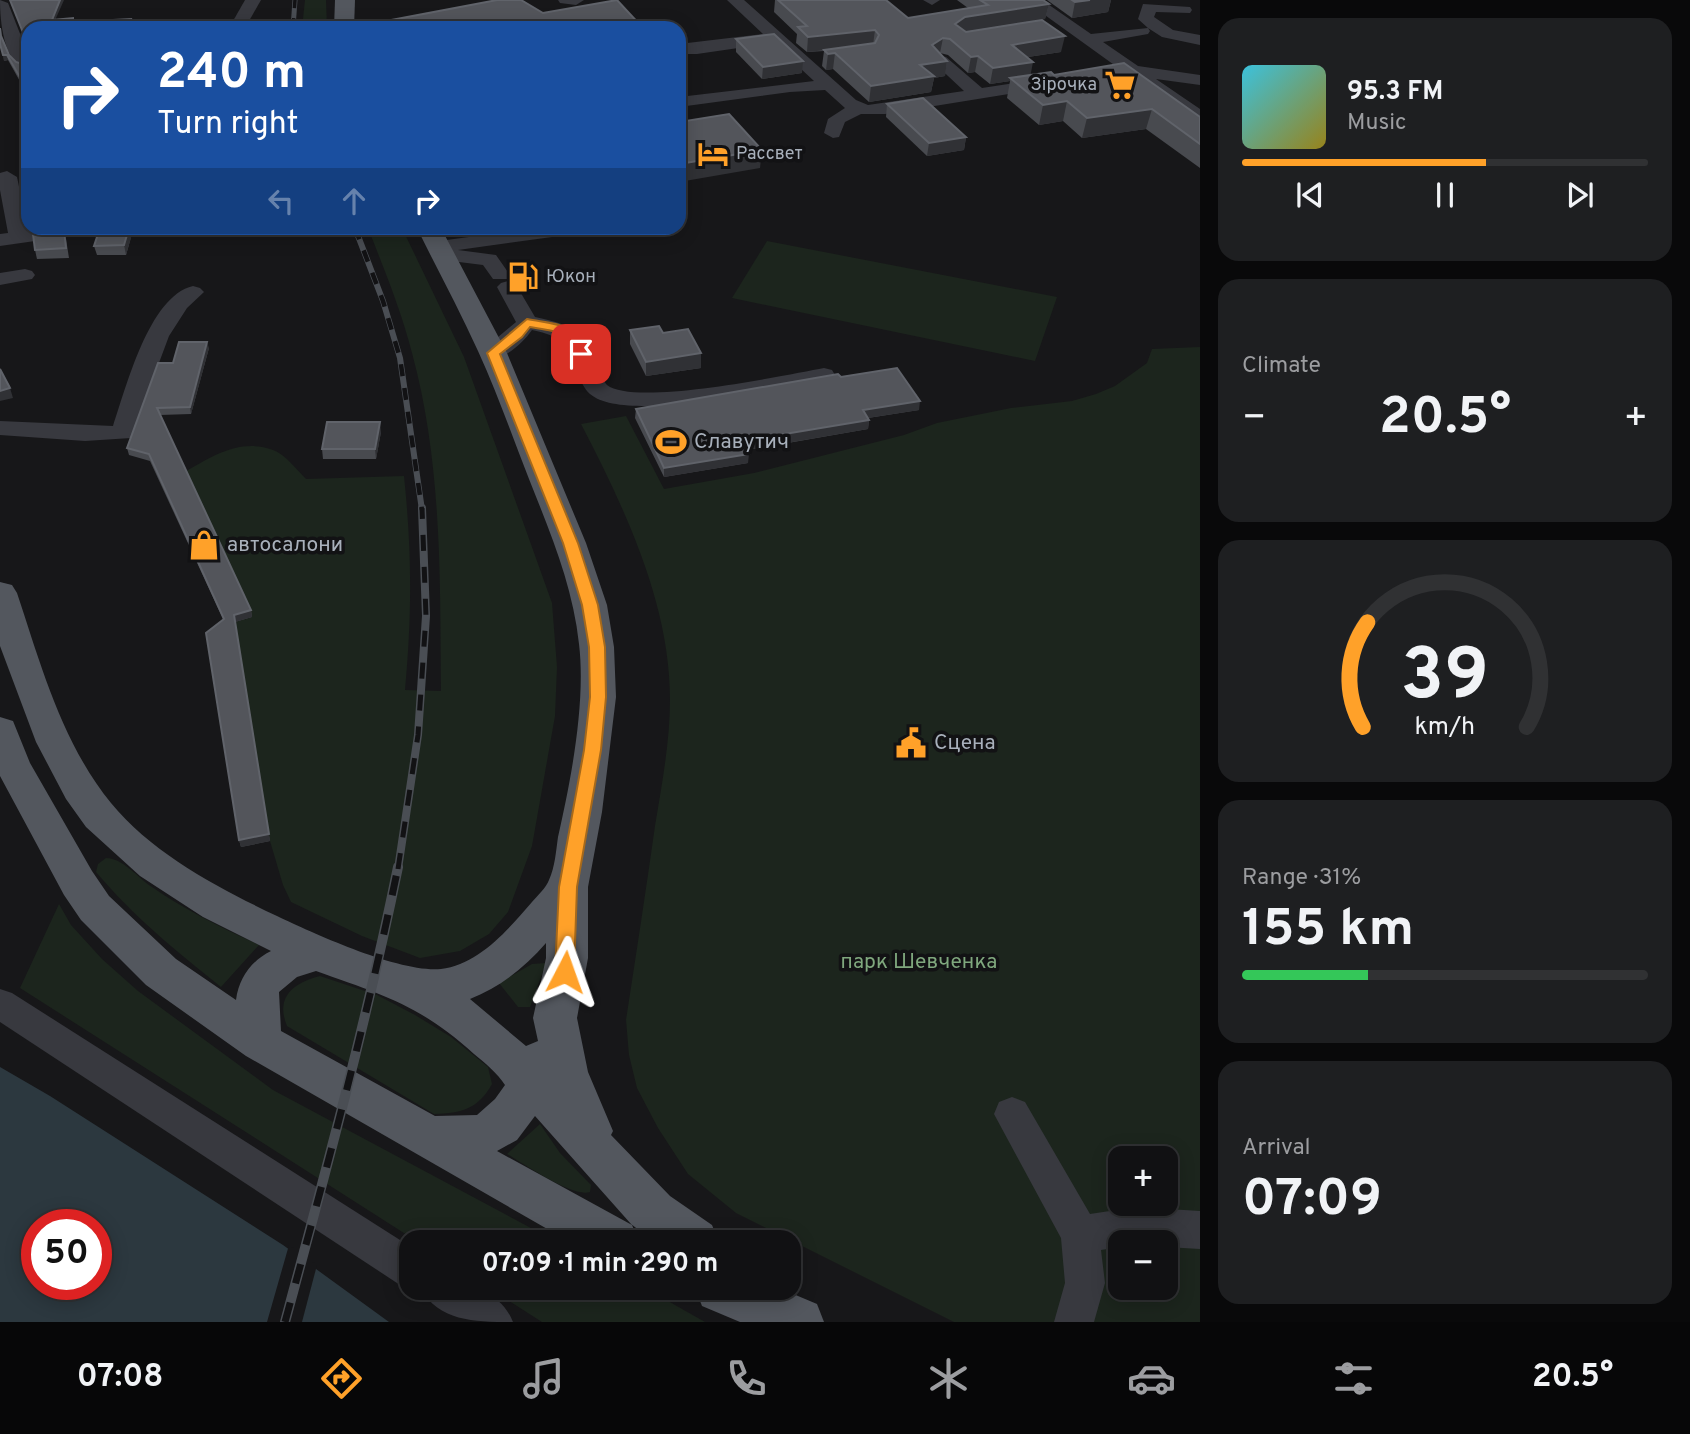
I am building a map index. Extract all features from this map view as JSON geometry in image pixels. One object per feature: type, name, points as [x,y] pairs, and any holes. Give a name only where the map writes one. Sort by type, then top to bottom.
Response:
[{"type":"main road","points":[[344,21],[345,0]]},
{"type":"main road","points":[[423,1136],[456,1140],[476,1139],[496,1129],[513,1114],[531,1079],[555,1018],[567,958],[568,887],[593,750],[598,697],[597,647],[590,605],[570,543],[493,353],[437,243]]},
{"type":"main road","points":[[0,593],[51,738],[80,790],[95,809],[145,857],[209,902],[317,953],[425,989],[450,987],[470,980],[496,965],[515,950],[568,887]]},
{"type":"main road","points":[[0,731],[12,764],[43,822],[95,908],[161,972],[261,1042],[593,1230]]},
{"type":"main road","points":[[261,1042],[255,1015],[255,998],[260,984],[276,969],[295,958],[317,953]]},
{"type":"main road","points":[[405,983],[444,1003],[487,1035],[531,1079],[650,1210],[678,1230]]},
{"type":"main road","points":[[555,1018],[566,1072],[580,1112],[608,1165]]},
{"type":"main road","points":[[748,1300],[795,1320]]},
{"type":"main road","points":[[769,1300],[795,1320]]},
{"type":"street","points":[[241,21],[253,0]]},
{"type":"street","points":[[566,0],[576,0]]},
{"type":"street","points":[[1032,0],[1200,117]]},
{"type":"street","points":[[0,3],[21,56]]},
{"type":"street","points":[[740,4],[768,5]]},
{"type":"street","points":[[740,4],[828,85],[859,108]]},
{"type":"street","points":[[1184,10],[1149,7],[1146,19],[1168,34],[1200,40]]},
{"type":"street","points":[[1038,28],[1066,24]]},
{"type":"street","points":[[1088,39],[1142,31]]},
{"type":"street","points":[[686,49],[716,47],[778,37]]},
{"type":"street","points":[[716,47],[735,65]]},
{"type":"street","points":[[803,61],[822,58]]},
{"type":"street","points":[[940,61],[978,94]]},
{"type":"street","points":[[923,69],[956,98]]},
{"type":"street","points":[[833,133],[837,119],[859,108],[885,109],[1132,70],[1200,80]]},
{"type":"street","points":[[686,101],[828,85]]},
{"type":"street","points":[[686,115],[719,109],[727,103],[731,94]]},
{"type":"street","points":[[4,177],[9,238],[32,235]]},
{"type":"street","points":[[437,243],[510,235]]},
{"type":"street","points":[[437,243],[489,260],[527,322]]},
{"type":"street","points":[[0,279],[24,275]]},
{"type":"street","points":[[0,428],[85,434],[123,433],[158,334],[179,300],[193,292]]},
{"type":"street","points":[[493,353],[518,334],[527,322]]},
{"type":"street","points":[[527,322],[560,328],[573,337],[598,389],[612,398],[678,399],[824,375]]},
{"type":"street","points":[[0,1004],[399,1261]]},
{"type":"street","points":[[1012,1114],[1080,1234],[1085,1283],[1074,1322]]},
{"type":"street","points":[[1080,1234],[1136,1226],[1200,1230]]},
{"type":"street","points":[[459,1300],[493,1322]]},
{"type":"green space","points":[[305,0],[326,0],[327,21],[303,21]]},
{"type":"green space","points":[[371,235],[405,235],[464,357],[552,603],[557,667],[555,716],[532,846],[508,912],[489,934],[460,951],[420,958],[362,936],[291,902],[270,841],[235,622],[252,617],[185,472],[227,450],[250,446],[277,452],[306,479],[404,476],[410,583],[405,690],[441,691],[437,520],[429,436],[408,337]]},
{"type":"green space","points":[[767,241],[1057,297],[1035,361],[732,298]]},
{"type":"green space","name":"парк Шевченка","points":[[1200,347],[1200,1322],[954,1322],[801,1246],[801,1230],[770,1230],[736,1213],[688,1174],[658,1128],[637,1088],[629,1055],[626,1020],[667,747],[670,715],[668,663],[662,627],[642,557],[613,488],[581,424],[626,416],[664,489],[754,473],[904,435],[937,423],[1011,408],[1072,401],[1115,386],[1147,363],[1152,349]]},
{"type":"green space","points":[[106,858],[118,861],[152,887],[191,911],[259,945],[221,987],[187,960],[110,888],[96,872],[98,864]]},
{"type":"green space","points":[[59,904],[71,925],[102,959],[138,991],[273,1090],[535,1230],[399,1230],[20,988]]},
{"type":"green space","points":[[546,963],[530,1007],[518,1007],[499,983],[532,964]]},
{"type":"green space","points":[[320,976],[377,995],[451,1037],[488,1067],[492,1084],[487,1092],[475,1104],[461,1111],[434,1114],[287,1026],[283,1007],[285,999],[295,987]]},
{"type":"green space","points":[[540,1124],[560,1153],[591,1185],[590,1192],[572,1190],[561,1185],[507,1154]]},
{"type":"green space","points":[[508,1300],[666,1300],[705,1322],[542,1322]]},
{"type":"shaded area","points":[[0,1067],[283,1245],[389,1322],[0,1322]]},
{"type":"pier","points":[[289,1245],[317,1265],[302,1322],[267,1322]]},
{"type":"building","points":[[10,0],[60,0],[52,20],[73,18],[73,21],[21,21],[21,28]]},
{"type":"building","points":[[497,0],[521,0],[543,13],[617,0],[636,21],[386,21]]},
{"type":"building","points":[[778,0],[886,0],[908,18],[988,5],[980,0],[1043,0],[1049,4],[965,17],[955,24],[966,32],[1042,20],[1065,36],[1012,45],[1033,62],[993,68],[978,56],[971,57],[950,39],[943,38],[932,45],[947,61],[920,65],[934,76],[871,86],[835,53],[828,54],[824,50],[875,43],[879,35],[875,30],[808,37],[798,27],[807,26]]},
{"type":"building","points":[[131,19],[131,21],[92,21]]},
{"type":"building","points":[[0,28],[9,55],[21,64],[21,79],[7,55],[3,55]]},
{"type":"building","points":[[774,34],[803,61],[763,67],[736,39]]},
{"type":"building","points":[[1124,63],[1200,117],[1200,144],[1152,109],[1087,118],[1067,101],[1043,105],[1010,78],[1051,72],[1054,75]]},
{"type":"building","points":[[923,98],[966,137],[929,143],[887,104]]},
{"type":"building","points":[[729,114],[762,150],[686,163],[686,121]]},
{"type":"building","points":[[33,235],[65,235],[66,248],[35,250]]},
{"type":"building","points":[[98,235],[127,235],[124,245],[94,246]]},
{"type":"building","points":[[659,326],[663,333],[688,329],[701,353],[646,362],[630,330]]},
{"type":"building","points":[[179,342],[207,342],[190,407],[157,408],[251,610],[234,615],[269,834],[239,840],[206,633],[224,619],[149,454],[127,448],[158,363],[173,363]]},
{"type":"building","points":[[897,368],[920,401],[863,410],[869,420],[742,441],[749,454],[664,468],[636,409],[838,374],[841,377]]},
{"type":"building","points":[[0,369],[10,388],[0,391]]},
{"type":"building","points":[[327,422],[380,422],[375,449],[322,449]]},
{"type":"railway","points":[[294,21],[295,0]]},
{"type":"railway","points":[[358,235],[383,301],[400,358],[422,510]]},
{"type":"railway","points":[[398,869],[418,735],[426,616],[422,508]]},
{"type":"railway","points":[[285,1322],[331,1152],[398,867]]},
{"type":"place","name":"Зірочка","points":[[1120,85]]},
{"type":"place","name":"Рассвет","points":[[713,154]]},
{"type":"place","name":"Юкон","points":[[523,277]]},
{"type":"place","name":"Славутич","points":[[671,442]]},
{"type":"place","name":"автосалони","points":[[204,545]]},
{"type":"place","name":"Сцена","points":[[911,743]]},
{"type":"route","points":[[565,972],[568,887],[593,750],[598,697],[597,647],[590,605],[570,543],[493,353],[518,334],[527,322],[560,328],[573,337],[581,354]]}]
